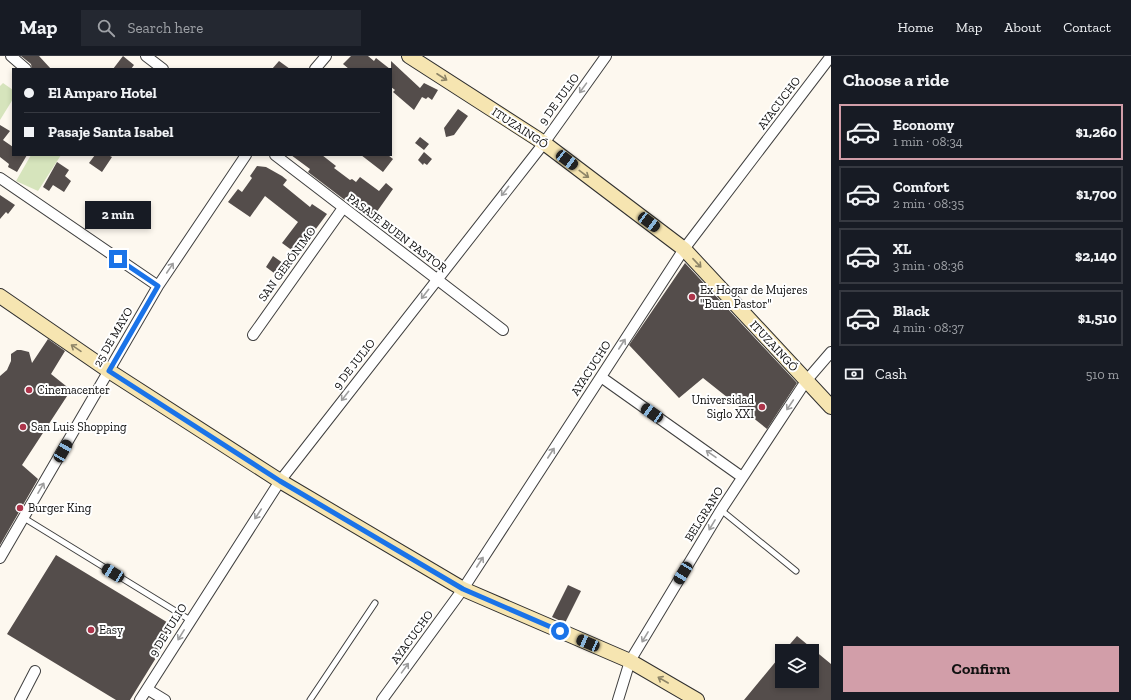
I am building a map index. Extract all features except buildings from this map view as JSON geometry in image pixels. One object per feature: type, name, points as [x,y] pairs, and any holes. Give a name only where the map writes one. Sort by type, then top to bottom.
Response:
[{"type":"street","points":[[11,56],[25,68]]},
{"type":"street","points":[[146,56],[163,68]]},
{"type":"street","points":[[316,68],[326,56]]},
{"type":"street","name":"ITUZAINGÓ","points":[[409,56],[544,143],[684,249],[831,407]]},
{"type":"street","name":"9 DE JULIO","points":[[140,700],[280,481],[436,279],[544,143],[606,56]]},
{"type":"street","name":"AYACUCHO","points":[[382,700],[463,589],[684,249],[830,56]]},
{"type":"street","name":"25 DE MAYO","points":[[0,558],[158,286],[245,156]]},
{"type":"street","name":"PASAJE BUEN PASTOR","points":[[275,156],[503,330]]},
{"type":"street","points":[[0,178],[158,286]]},
{"type":"street","name":"SAN GERÓNIMO","points":[[252,335],[343,208]]},
{"type":"street","points":[[0,296],[109,371],[280,481],[463,589],[630,661],[697,700]]},
{"type":"street","name":"BELGRANO","points":[[618,700],[630,661],[721,510],[806,380],[831,352]]},
{"type":"street","points":[[601,377],[742,476]]},
{"type":"street","points":[[20,700],[35,672]]},
{"type":"street","points":[[147,689],[165,700]]},
{"type":"lane","points":[[721,510],[796,571]]},
{"type":"lane","points":[[24,518],[190,620]]},
{"type":"lane","points":[[310,700],[375,603]]},
{"type":"green space","points":[[3,83],[12,89],[12,101],[0,120],[0,86]]},
{"type":"green space","points":[[30,156],[60,156],[38,191],[16,181]]},
{"type":"place","name":"Ex Hogar de Mujeres \"Buen Pastor\"","points":[[692,297]]},
{"type":"place","name":"Cinemacenter","points":[[29,390]]},
{"type":"place","name":"Universidad Siglo XXI","points":[[762,407]]},
{"type":"place","name":"San Luis Shopping","points":[[23,427]]},
{"type":"place","name":"Burger King","points":[[20,508]]},
{"type":"place","name":"Easy","points":[[91,630]]},
{"type":"route","points":[[118,259],[158,286],[109,371],[280,481],[463,589],[560,631]]}]
